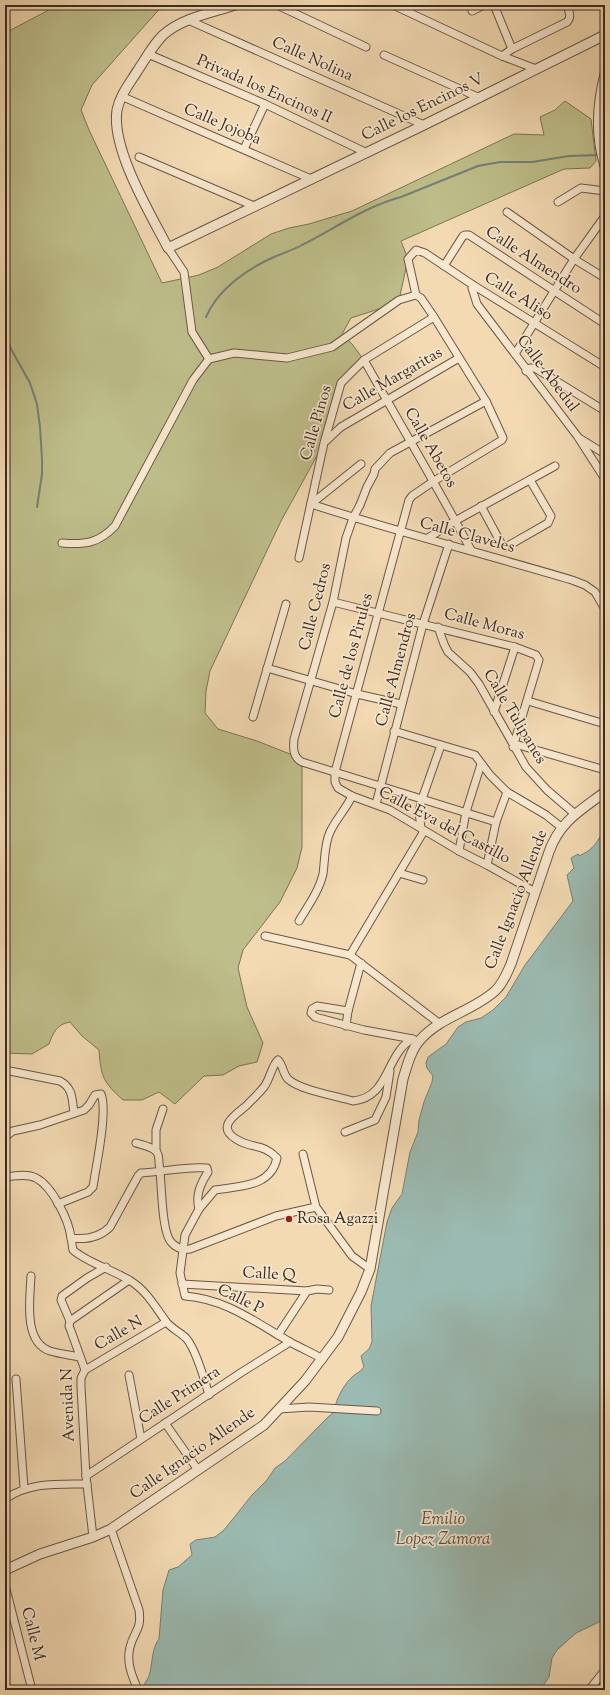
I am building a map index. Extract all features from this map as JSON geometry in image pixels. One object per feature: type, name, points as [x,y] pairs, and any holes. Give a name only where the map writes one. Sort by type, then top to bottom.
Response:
[{"type":"street","points":[[209,359],[192,332],[184,272],[168,248],[124,158],[117,128],[117,110],[121,96],[148,54],[163,35],[188,20],[235,5]]},
{"type":"street","points":[[277,5],[366,46]]},
{"type":"street","points":[[393,5],[502,56],[536,69]]},
{"type":"street","points":[[472,10],[484,5]]},
{"type":"street","points":[[494,5],[512,49]]},
{"type":"street","points":[[502,56],[512,49],[567,22],[570,19],[567,5]]},
{"type":"street","name":"Calle Nolina","points":[[188,20],[424,125]]},
{"type":"street","name":"Calle los Encinos V","points":[[168,248],[480,98],[605,35]]},
{"type":"street","name":"Privada los Encinos II","points":[[148,54],[265,104],[367,153]]},
{"type":"street","points":[[384,55],[480,98]]},
{"type":"street","points":[[605,74],[598,108],[600,142],[605,165]]},
{"type":"street","name":"Calle Jojoba","points":[[121,96],[311,179]]},
{"type":"street","points":[[244,149],[265,104]]},
{"type":"street","points":[[138,157],[254,206]]},
{"type":"street","points":[[558,202],[581,188],[605,191]]},
{"type":"street","points":[[507,212],[574,259],[605,278]]},
{"type":"street","points":[[514,354],[574,259],[605,216]]},
{"type":"street","name":"Calle Almendro","points":[[444,266],[465,235],[469,235],[605,324]]},
{"type":"street","name":"Calle Aliso","points":[[416,295],[408,260],[416,250],[425,253],[473,285],[605,367]]},
{"type":"street","name":"Calle Abedul","points":[[473,285],[472,288],[477,304],[526,371],[578,437],[605,479]]},
{"type":"street","points":[[62,543],[80,545],[97,540],[108,534],[115,526],[193,380],[209,359],[234,353],[287,358],[332,347],[400,300],[416,295],[421,298],[434,317],[486,401]]},
{"type":"street","name":"Calle Pinos","points":[[299,558],[324,444],[341,383],[364,360],[434,317]]},
{"type":"street","name":"Calle Margaritas","points":[[324,444],[341,427],[459,358]]},
{"type":"street","name":"Calle Abetos","points":[[364,360],[410,442],[434,481],[471,550]]},
{"type":"street","points":[[526,371],[530,368],[535,368],[605,411]]},
{"type":"street","name":"Calle de los Pirules","points":[[338,788],[335,782],[335,772],[409,500],[412,496],[434,481],[502,440],[503,438],[486,401]]},
{"type":"street","name":"Calle Cedros","points":[[335,772],[302,762],[295,756],[293,750],[294,739],[333,602],[346,538],[353,518],[367,487],[373,478],[376,468],[390,452],[486,401]]},
{"type":"street","points":[[578,437],[605,454]]},
{"type":"street","points":[[311,504],[360,464]]},
{"type":"street","points":[[428,538],[481,506],[555,466]]},
{"type":"street","points":[[501,559],[506,547],[550,520],[551,516],[530,480]]},
{"type":"street","name":"Calle Claveles","points":[[311,504],[400,532],[428,538],[572,580],[585,585],[595,592],[605,610]]},
{"type":"street","points":[[481,506],[502,545],[506,547]]},
{"type":"street","name":"Calle Almendros","points":[[376,804],[423,624],[449,544]]},
{"type":"street","name":"Calle Moras","points":[[333,602],[379,612],[516,647],[539,657],[528,701],[514,745]]},
{"type":"street","points":[[253,717],[286,604]]},
{"type":"street","name":"Calle Tulipanes","points":[[438,627],[448,652],[470,672],[479,684],[494,712],[535,779],[575,814]]},
{"type":"street","points":[[494,712],[516,647]]},
{"type":"street","points":[[267,668],[311,682],[401,704]]},
{"type":"street","points":[[528,701],[605,724]]},
{"type":"street","points":[[394,731],[475,755],[490,775],[507,792],[546,815],[561,827]]},
{"type":"street","points":[[350,955],[399,873],[422,830],[419,812],[422,799],[441,745]]},
{"type":"street","points":[[514,745],[605,770]]},
{"type":"street","points":[[459,851],[466,812],[481,764]]},
{"type":"street","points":[[335,772],[496,822]]},
{"type":"street","name":"Calle Eva del Castillo","points":[[338,788],[352,796],[390,810],[459,851],[487,864],[535,892]]},
{"type":"street","points":[[487,864],[496,822],[507,792]]},
{"type":"street","name":"Calle Ignacio Allende","points":[[5,1570],[40,1554],[93,1537],[111,1529],[264,1425],[323,1359],[351,1314],[370,1269],[403,1079],[416,1040],[440,1024],[483,1000],[496,990],[511,964],[552,841],[561,827],[575,814],[605,792]]},
{"type":"street","points":[[299,921],[318,888],[323,874],[326,842],[330,831],[348,805],[352,796]]},
{"type":"street","points":[[399,873],[423,880]]},
{"type":"street","points":[[265,936],[350,955],[440,1024]]},
{"type":"street","points":[[346,1026],[348,1011],[361,963]]},
{"type":"street","points":[[348,1011],[317,1006],[312,1009],[311,1013],[315,1017],[346,1026],[416,1040]]},
{"type":"street","points":[[182,1284],[180,1273],[185,1236],[199,1209],[215,1190],[252,1184],[268,1177],[275,1168],[277,1158],[274,1154],[264,1147],[242,1143],[236,1140],[229,1132],[227,1125],[231,1117],[263,1088],[278,1060],[287,1078],[297,1085],[353,1101],[370,1096],[378,1088],[401,1048],[416,1040]]},
{"type":"street","points":[[345,1132],[375,1120],[386,1097],[391,1066]]},
{"type":"street","points":[[5,1070],[60,1081],[68,1085],[71,1093],[74,1113]]},
{"type":"street","points":[[5,1137],[13,1130],[40,1125],[84,1110],[89,1106],[95,1096],[101,1094],[103,1107],[101,1141],[93,1187],[88,1192],[58,1204]]},
{"type":"street","points":[[163,1109],[156,1130],[156,1151],[161,1172],[165,1229],[170,1241],[178,1248],[190,1249],[276,1216],[316,1207]]},
{"type":"street","points":[[136,1143],[156,1151]]},
{"type":"street","points":[[303,1154],[316,1207],[352,1256],[370,1269]]},
{"type":"street","points":[[71,1238],[89,1238],[103,1233],[110,1227],[141,1173],[200,1167],[208,1168],[208,1172],[200,1187],[197,1203],[199,1209]]},
{"type":"street","name":"Calle N","points":[[5,1177],[35,1177],[44,1184],[58,1204],[71,1238],[73,1250],[84,1258],[106,1267],[140,1287],[153,1301],[166,1322],[187,1339],[200,1367],[210,1395]]},
{"type":"street","name":"Avenida N","points":[[93,1537],[86,1476],[81,1387],[81,1378],[85,1370],[70,1331],[70,1321],[61,1300],[62,1296],[87,1278],[106,1267]]},
{"type":"street","name":"Calle N","points":[[31,1276],[29,1318],[37,1342],[49,1351],[80,1357]]},
{"type":"street","points":[[70,1321],[129,1280]]},
{"type":"street","name":"Calle Q","points":[[182,1284],[307,1291],[317,1289],[329,1290]]},
{"type":"street","name":"Calle P","points":[[182,1284],[185,1296],[203,1298],[237,1310],[290,1342],[323,1359]]},
{"type":"street","points":[[278,1335],[307,1291]]},
{"type":"street","name":"Calle N","points":[[85,1370],[166,1322]]},
{"type":"street","name":"Calle Primera","points":[[86,1476],[210,1395],[242,1372],[290,1342]]},
{"type":"street","points":[[129,1375],[141,1439]]},
{"type":"street","points":[[16,1379],[24,1488]]},
{"type":"street","points":[[279,1409],[309,1407],[377,1411]]},
{"type":"street","points":[[165,1423],[198,1470]]},
{"type":"street","points":[[5,1499],[24,1488],[54,1484],[87,1484]]},
{"type":"street","points":[[111,1529],[139,1610],[141,1622],[130,1646],[129,1667],[138,1690]]},
{"type":"street","name":"Calle M","points":[[5,1585],[32,1690]]},
{"type":"street","points":[[589,1690],[605,1670]]},
{"type":"green space","points":[[52,5],[163,5],[92,85],[81,110],[89,130],[162,283],[199,275],[218,267],[271,234],[352,211],[514,134],[544,135],[540,117],[555,110],[565,101],[591,119],[596,161],[590,168],[564,169],[401,241],[408,259],[399,300],[388,306],[351,318],[342,334],[364,360],[351,367],[341,383],[324,443],[281,521],[210,671],[206,691],[205,713],[218,729],[257,741],[295,756],[302,762],[302,847],[297,868],[280,902],[243,950],[238,968],[247,1007],[263,1043],[257,1062],[239,1066],[223,1075],[204,1076],[175,1104],[159,1092],[142,1100],[123,1100],[111,1088],[104,1078],[99,1050],[82,1036],[70,1022],[59,1027],[54,1033],[49,1044],[32,1054],[5,1053],[5,33],[47,11]]},
{"type":"water","name":"Emilio Lopez Zamora","points":[[605,830],[605,1615],[599,1622],[576,1633],[557,1650],[552,1658],[549,1677],[540,1690],[143,1690],[144,1684],[149,1676],[153,1652],[159,1639],[163,1590],[169,1570],[178,1567],[192,1555],[190,1544],[196,1540],[215,1537],[224,1530],[252,1495],[267,1480],[275,1468],[285,1461],[333,1413],[338,1398],[345,1385],[364,1367],[361,1356],[369,1349],[372,1342],[371,1306],[387,1222],[392,1208],[402,1194],[410,1152],[418,1132],[419,1120],[424,1102],[432,1082],[433,1076],[427,1068],[426,1063],[428,1057],[446,1044],[458,1027],[466,1022],[481,1018],[493,1010],[506,997],[525,965],[573,901],[567,875],[574,868],[571,858],[578,854],[579,856],[589,850],[595,845]]},
{"type":"waterway","points":[[206,317],[218,298],[234,281],[244,274],[264,262],[299,247],[350,218],[375,206],[478,166],[500,162],[532,162],[569,156],[600,155]]},
{"type":"waterway","points":[[5,333],[11,349],[30,383],[37,404],[42,459],[42,474],[37,507]]},
{"type":"place","name":"Rosa Agazzi","points":[[289,1219]]}]
